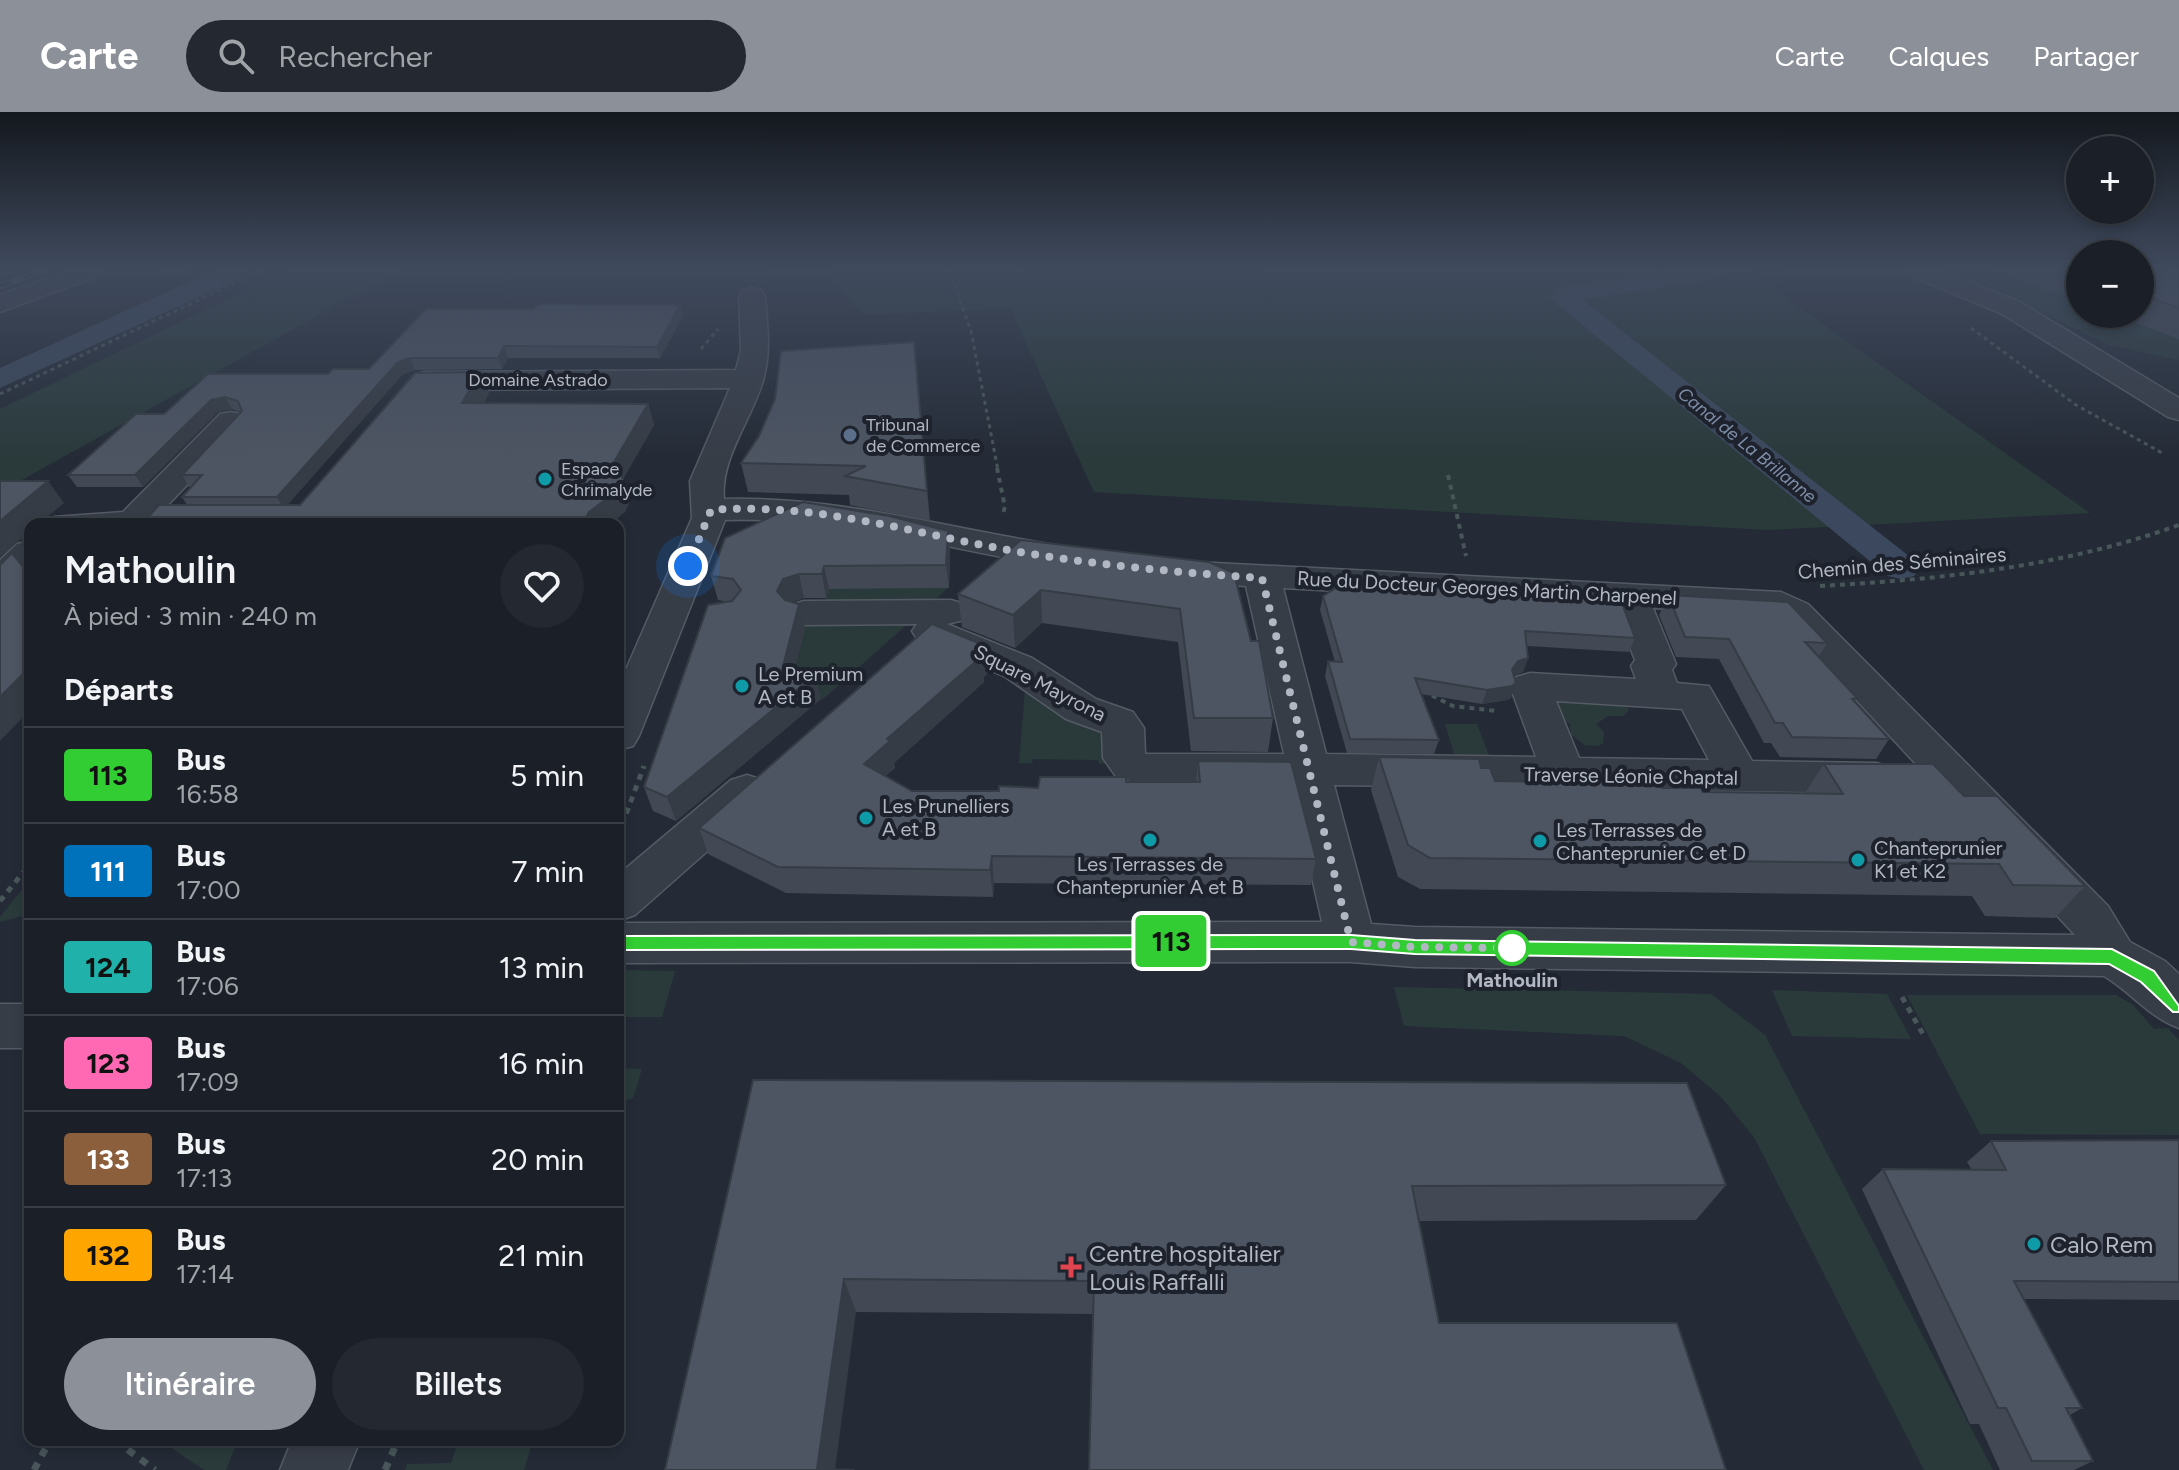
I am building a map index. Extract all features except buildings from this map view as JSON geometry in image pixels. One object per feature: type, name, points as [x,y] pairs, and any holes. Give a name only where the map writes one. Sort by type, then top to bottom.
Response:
[{"type":"street","points":[[624,721],[711,510],[706,486],[708,475],[749,379],[755,350],[754,333]]},
{"type":"street","points":[[2052,333],[2179,411]]},
{"type":"street","name":"Domaine Astrado","points":[[400,397],[411,384],[426,381],[749,379]]},
{"type":"street","points":[[136,518],[231,421]]},
{"type":"street","points":[[711,510],[759,507],[818,512],[1001,548],[1096,562]]},
{"type":"street","points":[[804,613],[930,631],[1001,548]]},
{"type":"street","points":[[0,580],[24,558]]},
{"type":"street","name":"Rue du Docteur Georges Martin Charpenel","points":[[1142,568],[1262,578],[1781,603]]},
{"type":"street","points":[[1262,578],[1351,942]]},
{"type":"street","points":[[0,595],[24,595]]},
{"type":"street","points":[[1564,775],[1530,686],[1661,694],[1651,666],[1656,664],[1629,595]]},
{"type":"street","points":[[1781,603],[1795,612],[2091,920],[2112,956]]},
{"type":"street","name":"Square Mayrona","points":[[930,631],[1018,667],[1081,709],[1118,722],[1123,728],[1124,758],[1132,767],[1309,769]]},
{"type":"street","points":[[1678,696],[1695,696],[1740,778]]},
{"type":"street","points":[[624,897],[779,763]]},
{"type":"street","name":"Traverse Léonie Chaptal","points":[[1309,769],[1740,778],[1954,778]]},
{"type":"street","points":[[624,943],[1351,942],[1415,947],[2112,956],[2147,976],[2179,1006]]},
{"type":"street","points":[[0,1026],[24,1026]]},
{"type":"street","points":[[314,1470],[324,1446]]},
{"type":"path","points":[[0,394],[128,333]]},
{"type":"path","points":[[971,333],[1005,507],[998,530],[1001,548]]},
{"type":"path","points":[[1978,333],[2076,405],[2164,454]]},
{"type":"path","points":[[1448,475],[1472,587]]},
{"type":"path","name":"Chemin des Séminaires","points":[[1781,603],[1782,593],[1788,589],[2006,571],[2073,558],[2179,525]]},
{"type":"path","points":[[1415,686],[1453,706],[1498,711],[1522,774]]},
{"type":"path","points":[[0,901],[24,871]]},
{"type":"path","points":[[34,1470],[47,1446]]},
{"type":"path","points":[[123,1446],[155,1470]]},
{"type":"path","points":[[385,1470],[395,1446]]},
{"type":"shaded area","points":[[157,333],[286,333],[0,492],[0,409]]},
{"type":"shaded area","points":[[1022,333],[1836,333],[2090,513],[1768,530],[1094,492]]},
{"type":"shaded area","points":[[2085,333],[2179,333],[2179,360],[2109,345]]},
{"type":"shaded area","points":[[948,588],[823,699],[779,698],[787,673],[793,673],[804,629],[800,628],[810,600],[825,600],[829,589]]},
{"type":"shaded area","points":[[1026,678],[1062,714],[1081,723],[1110,726],[1109,763],[1099,764],[1098,760],[1033,759],[1032,763],[1019,763]]},
{"type":"shaded area","points":[[1539,691],[1624,704],[1629,710],[1623,716],[1608,716],[1596,724],[1604,732],[1603,743],[1599,746],[1585,745],[1571,735],[1570,724],[1539,703]]},
{"type":"shaded area","points":[[1445,724],[1477,724],[1493,766],[1458,766]]},
{"type":"shaded area","points":[[24,887],[24,916],[0,922],[0,917]]},
{"type":"shaded area","points":[[624,970],[675,971],[662,1017],[624,1017]]},
{"type":"shaded area","points":[[1394,987],[1711,994],[1765,1035],[1993,1470],[1924,1470],[1754,1137],[1721,1097],[1681,1063],[1624,1036],[1404,1026]]},
{"type":"shaded area","points":[[1772,990],[1887,994],[1911,1039],[1792,1036]]},
{"type":"shaded area","points":[[1907,995],[2116,995],[2133,1005],[2154,1029],[2168,1028],[2179,1040],[2179,1135],[1980,1134]]},
{"type":"shaded area","points":[[624,1068],[642,1069],[633,1098],[624,1101]]},
{"type":"shaded area","points":[[169,1446],[235,1446],[226,1470],[204,1470]]},
{"type":"shaded area","points":[[457,1446],[531,1446],[524,1470],[405,1470],[407,1464],[451,1463]]},
{"type":"waterway","name":"Canal de La Brillanne","points":[[0,379],[99,333]]},
{"type":"waterway","name":"Canal de La Brillanne","points":[[1608,333],[1901,568]]},
{"type":"bus line","name":"113","points":[[624,943],[864,940],[1351,942],[1415,947],[2112,956],[2147,976],[2179,1006]]},
{"type":"place","name":"Tribunal de Commerce","points":[[850,435]]},
{"type":"place","name":"Espace Chrimalyde","points":[[545,479]]},
{"type":"place","name":"Le Premium A et B","points":[[742,686]]},
{"type":"place","name":"Les Prunelliers A et B","points":[[866,818]]},
{"type":"place","name":"Les Terrasses de Chanteprunier A et B","points":[[1150,840]]},
{"type":"place","name":"Les Terrasses de Chanteprunier C et D","points":[[1540,841]]},
{"type":"place","name":"Chanteprunier K1 et K2","points":[[1858,860]]},
{"type":"place","name":"Mathoulin","points":[[1512,948]]},
{"type":"place","name":"Calo Rem","points":[[2034,1244]]},
{"type":"place","name":"Centre hospitalier Louis Raffalli","points":[[1071,1267]]},
{"type":"route","points":[[688,566],[711,510],[769,507],[818,512],[1020,552],[1173,572],[1262,578],[1351,942],[1415,947],[1512,948]]}]
